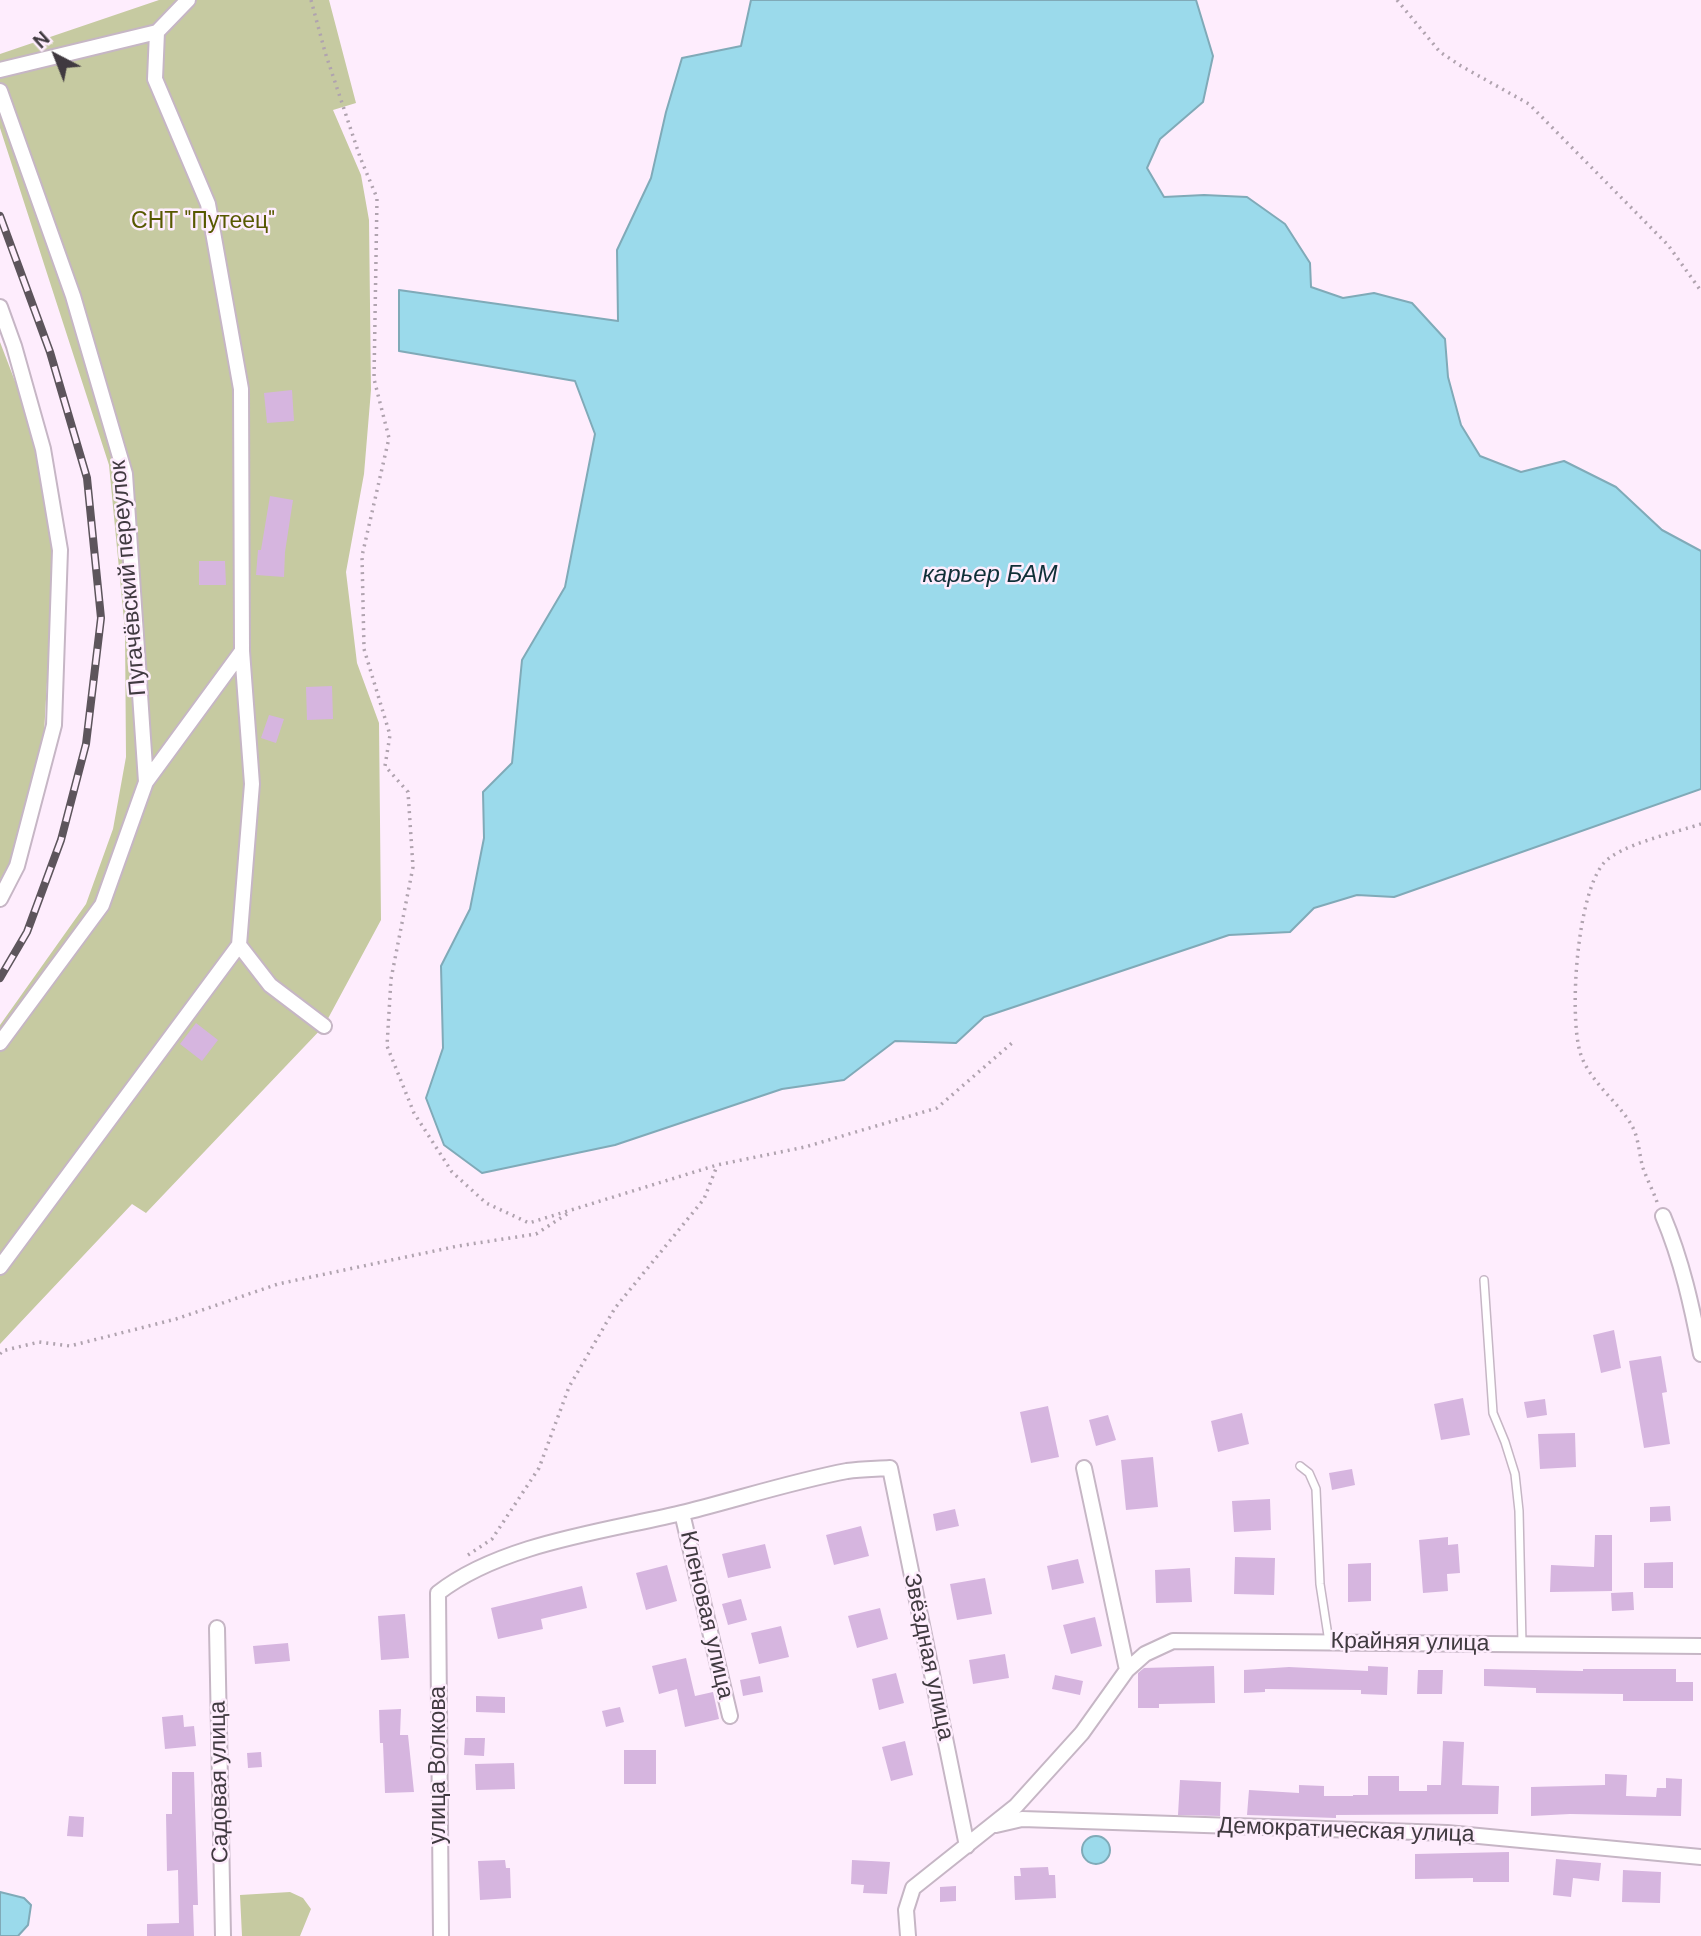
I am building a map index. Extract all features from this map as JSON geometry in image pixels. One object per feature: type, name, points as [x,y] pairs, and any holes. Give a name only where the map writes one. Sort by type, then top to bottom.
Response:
[{"type":"street","points":[[0,69],[157,32],[188,0]]},
{"type":"street","points":[[0,1267],[239,945],[252,783],[242,651],[241,389],[208,204],[155,79],[157,32]]},
{"type":"street","name":"Пугачёвский переулок","points":[[0,91],[73,296],[125,474],[146,782],[102,905],[0,1044]]},
{"type":"street","points":[[0,307],[43,449],[60,550],[54,725],[17,866],[0,899]]},
{"type":"street","points":[[146,782],[242,651]]},
{"type":"street","points":[[239,945],[270,985],[324,1026]]},
{"type":"street","points":[[1663,1216],[1676,1247],[1690,1297],[1701,1354]]},
{"type":"street","name":"Звёздная улица","points":[[682,1513],[847,1471],[890,1468],[967,1846]]},
{"type":"street","points":[[1084,1468],[1128,1670]]},
{"type":"street","name":"улица Волкова","points":[[441,1936],[438,1593],[452,1582],[512,1555],[610,1528],[682,1513]]},
{"type":"street","name":"Кленовая улица","points":[[682,1513],[730,1716]]},
{"type":"street","name":"Садовая улица","points":[[217,1628],[223,1936]]},
{"type":"street","name":"Крайняя улица","points":[[908,1936],[906,1910],[913,1888],[1016,1806],[1083,1732],[1128,1670],[1145,1654],[1173,1641],[1701,1646]]},
{"type":"street","name":"Демократическая улица","points":[[992,1826],[1021,1819],[1447,1833],[1701,1857]]},
{"type":"lane","points":[[1484,1280],[1493,1413],[1514,1474],[1519,1511],[1522,1644]]},
{"type":"lane","points":[[1300,1466],[1308,1473],[1316,1489],[1320,1584],[1329,1642]]},
{"type":"path","points":[[312,0],[325,52],[360,157],[377,198],[374,379],[389,438],[362,556],[364,649],[390,735],[385,766],[408,792],[413,867],[391,979],[387,1046],[414,1113],[452,1172],[486,1203],[529,1223],[718,1166],[805,1147],[937,1108],[1012,1043]]},
{"type":"path","points":[[1397,0],[1440,52],[1529,104],[1668,245],[1701,291]]},
{"type":"path","points":[[1663,1216],[1643,1167],[1633,1127],[1601,1089],[1580,1053],[1575,994],[1584,912],[1592,884],[1604,863],[1629,848],[1701,824]]},
{"type":"path","points":[[463,1558],[492,1539],[539,1468],[569,1387],[615,1308],[704,1199],[718,1166]]},
{"type":"path","points":[[0,1354],[2,1351],[38,1342],[70,1346],[176,1319],[278,1284],[458,1246],[536,1234],[575,1209]]},
{"type":"green space","name":"СНТ \"Путеец\"","points":[[159,0],[329,0],[356,103],[333,110],[361,175],[369,220],[371,390],[364,474],[346,572],[357,663],[379,723],[381,920],[324,1026],[146,1213],[132,1204],[0,1344],[0,1025],[86,904],[113,829],[126,757],[125,631],[109,465],[0,128],[0,54]]},
{"type":"green space","points":[[0,342],[29,418],[54,559],[44,734],[9,864],[0,880]]},
{"type":"green space","points":[[290,1892],[303,1898],[311,1909],[300,1936],[242,1936],[240,1895]]},
{"type":"water","name":"карьер БАМ","points":[[751,0],[1196,0],[1213,56],[1203,102],[1160,139],[1147,168],[1164,197],[1247,197],[1285,224],[1310,263],[1311,287],[1343,298],[1374,293],[1412,303],[1445,339],[1448,377],[1461,425],[1480,456],[1521,472],[1564,461],[1616,487],[1662,530],[1701,551],[1701,789],[1394,897],[1357,895],[1314,908],[1290,932],[1229,935],[984,1017],[956,1043],[895,1041],[844,1080],[782,1089],[615,1145],[482,1173],[444,1145],[426,1098],[443,1048],[441,966],[470,909],[484,838],[483,792],[512,763],[522,660],[565,587],[595,434],[575,381],[399,351],[399,290],[618,321],[617,250],[651,178],[682,58],[741,46]]},
{"type":"water","points":[[1096,1836],[1106,1840],[1110,1850],[1106,1860],[1096,1864],[1086,1860],[1082,1850],[1086,1840]]},
{"type":"water","points":[[0,1892],[24,1898],[31,1905],[28,1925],[18,1936],[0,1936]]},
{"type":"building","points":[[292,390],[294,421],[267,423],[264,393]]},
{"type":"building","points":[[270,496],[293,500],[284,577],[256,575],[258,550],[261,550]]},
{"type":"building","points":[[199,561],[225,561],[226,585],[199,585]]},
{"type":"building","points":[[332,686],[333,719],[307,720],[306,687]]},
{"type":"building","points":[[269,715],[284,719],[276,743],[261,738]]},
{"type":"building","points":[[196,1023],[218,1040],[202,1061],[180,1044]]},
{"type":"building","points":[[1614,1330],[1621,1368],[1601,1373],[1593,1335]]},
{"type":"building","points":[[1661,1356],[1667,1392],[1662,1393],[1670,1444],[1644,1448],[1629,1361]]},
{"type":"building","points":[[1463,1398],[1470,1435],[1441,1440],[1434,1404]]},
{"type":"building","points":[[1545,1399],[1547,1415],[1527,1418],[1524,1402]]},
{"type":"building","points":[[1048,1406],[1059,1457],[1031,1463],[1020,1412]]},
{"type":"building","points":[[1242,1413],[1249,1444],[1218,1452],[1211,1421]]},
{"type":"building","points":[[1108,1415],[1116,1440],[1096,1446],[1089,1420]]},
{"type":"building","points":[[1575,1433],[1576,1467],[1540,1469],[1538,1434]]},
{"type":"building","points":[[1153,1457],[1158,1507],[1126,1510],[1121,1460]]},
{"type":"building","points":[[1352,1469],[1355,1485],[1332,1490],[1329,1473]]},
{"type":"building","points":[[1270,1499],[1271,1530],[1234,1532],[1232,1501]]},
{"type":"building","points":[[1670,1506],[1671,1521],[1650,1522],[1650,1507]]},
{"type":"building","points":[[955,1509],[959,1526],[936,1531],[933,1514]]},
{"type":"building","points":[[861,1526],[869,1556],[834,1565],[826,1535]]},
{"type":"building","points":[[1595,1535],[1612,1535],[1612,1591],[1550,1592],[1551,1565],[1594,1567]]},
{"type":"building","points":[[1448,1537],[1448,1545],[1458,1544],[1460,1573],[1447,1574],[1448,1591],[1423,1593],[1419,1540]]},
{"type":"building","points":[[765,1544],[771,1568],[728,1578],[722,1554]]},
{"type":"building","points":[[1235,1557],[1275,1558],[1274,1595],[1234,1594]]},
{"type":"building","points":[[1078,1559],[1084,1583],[1052,1590],[1047,1566]]},
{"type":"building","points":[[1673,1562],[1673,1588],[1644,1588],[1644,1563]]},
{"type":"building","points":[[1371,1563],[1371,1601],[1348,1602],[1348,1564]]},
{"type":"building","points":[[667,1565],[677,1601],[646,1610],[636,1573]]},
{"type":"building","points":[[1190,1568],[1192,1602],[1156,1603],[1155,1570]]},
{"type":"building","points":[[985,1578],[992,1614],[957,1620],[950,1584]]},
{"type":"building","points":[[582,1586],[587,1608],[541,1619],[543,1629],[498,1639],[491,1608]]},
{"type":"building","points":[[1633,1592],[1634,1610],[1612,1611],[1611,1593]]},
{"type":"building","points":[[741,1599],[747,1620],[728,1625],[722,1604]]},
{"type":"building","points":[[880,1608],[888,1639],[857,1648],[848,1616]]},
{"type":"building","points":[[405,1614],[409,1658],[381,1660],[378,1616]]},
{"type":"building","points":[[1095,1617],[1102,1646],[1071,1654],[1063,1625]]},
{"type":"building","points":[[781,1626],[789,1657],[759,1664],[751,1633]]},
{"type":"building","points":[[288,1643],[290,1661],[255,1664],[253,1646]]},
{"type":"building","points":[[1005,1654],[1009,1678],[973,1684],[969,1660]]},
{"type":"building","points":[[686,1658],[695,1696],[713,1692],[719,1719],[685,1727],[677,1689],[659,1694],[652,1666]]},
{"type":"building","points":[[1214,1666],[1215,1703],[1159,1704],[1159,1708],[1138,1708],[1138,1673],[1144,1668]]},
{"type":"building","points":[[1368,1666],[1388,1667],[1387,1695],[1361,1694],[1361,1690],[1265,1689],[1265,1692],[1244,1693],[1244,1670],[1289,1667],[1368,1671]]},
{"type":"building","points":[[1484,1669],[1676,1669],[1676,1682],[1693,1682],[1693,1701],[1623,1701],[1623,1694],[1536,1693],[1536,1688],[1484,1686]]},
{"type":"building","points":[[1418,1670],[1443,1670],[1442,1694],[1417,1694]]},
{"type":"building","points":[[896,1673],[904,1703],[879,1710],[872,1679]]},
{"type":"building","points":[[1055,1675],[1083,1681],[1080,1695],[1052,1689]]},
{"type":"building","points":[[760,1676],[763,1692],[743,1696],[740,1680]]},
{"type":"building","points":[[476,1696],[505,1697],[505,1713],[476,1712]]},
{"type":"building","points":[[620,1707],[624,1722],[606,1727],[602,1711]]},
{"type":"building","points":[[401,1709],[400,1735],[408,1735],[414,1792],[385,1793],[379,1710]]},
{"type":"building","points":[[183,1715],[184,1727],[194,1726],[196,1746],[165,1749],[162,1717]]},
{"type":"building","points":[[465,1738],[485,1738],[484,1756],[464,1755]]},
{"type":"building","points":[[905,1741],[913,1775],[891,1781],[882,1747]]},
{"type":"building","points":[[1443,1741],[1464,1742],[1462,1785],[1499,1786],[1498,1814],[1336,1815],[1336,1818],[1247,1815],[1249,1790],[1299,1793],[1299,1785],[1324,1786],[1324,1796],[1368,1795],[1368,1776],[1399,1776],[1399,1791],[1427,1791],[1427,1785],[1441,1785]]},
{"type":"building","points":[[624,1750],[656,1750],[656,1784],[624,1784]]},
{"type":"building","points":[[261,1752],[262,1767],[248,1768],[247,1753]]},
{"type":"building","points":[[514,1763],[515,1789],[476,1790],[475,1764]]},
{"type":"building","points":[[172,1772],[194,1772],[198,1905],[193,1905],[194,1936],[147,1936],[147,1924],[179,1923],[178,1870],[167,1871],[166,1814],[172,1814]]},
{"type":"building","points":[[1605,1774],[1627,1775],[1626,1796],[1656,1797],[1657,1788],[1666,1788],[1666,1778],[1682,1779],[1681,1816],[1531,1816],[1531,1787],[1605,1785]]},
{"type":"building","points":[[1180,1780],[1221,1782],[1220,1816],[1178,1815]]},
{"type":"building","points":[[69,1816],[84,1817],[83,1837],[67,1836]]},
{"type":"building","points":[[1509,1852],[1509,1882],[1473,1882],[1473,1878],[1415,1879],[1415,1854]]},
{"type":"building","points":[[1556,1859],[1601,1863],[1599,1881],[1573,1878],[1571,1897],[1553,1895]]},
{"type":"building","points":[[505,1860],[506,1868],[510,1868],[511,1898],[480,1900],[478,1861]]},
{"type":"building","points":[[852,1860],[890,1862],[887,1894],[863,1893],[864,1885],[851,1884]]},
{"type":"building","points":[[1048,1867],[1049,1875],[1055,1875],[1056,1898],[1015,1900],[1014,1876],[1021,1876],[1020,1868]]},
{"type":"building","points":[[1623,1870],[1661,1872],[1660,1903],[1622,1902]]},
{"type":"building","points":[[956,1886],[956,1901],[940,1902],[940,1887]]},
{"type":"railway","points":[[0,216],[50,352],[87,478],[101,618],[86,744],[61,840],[27,932],[0,978]]}]
